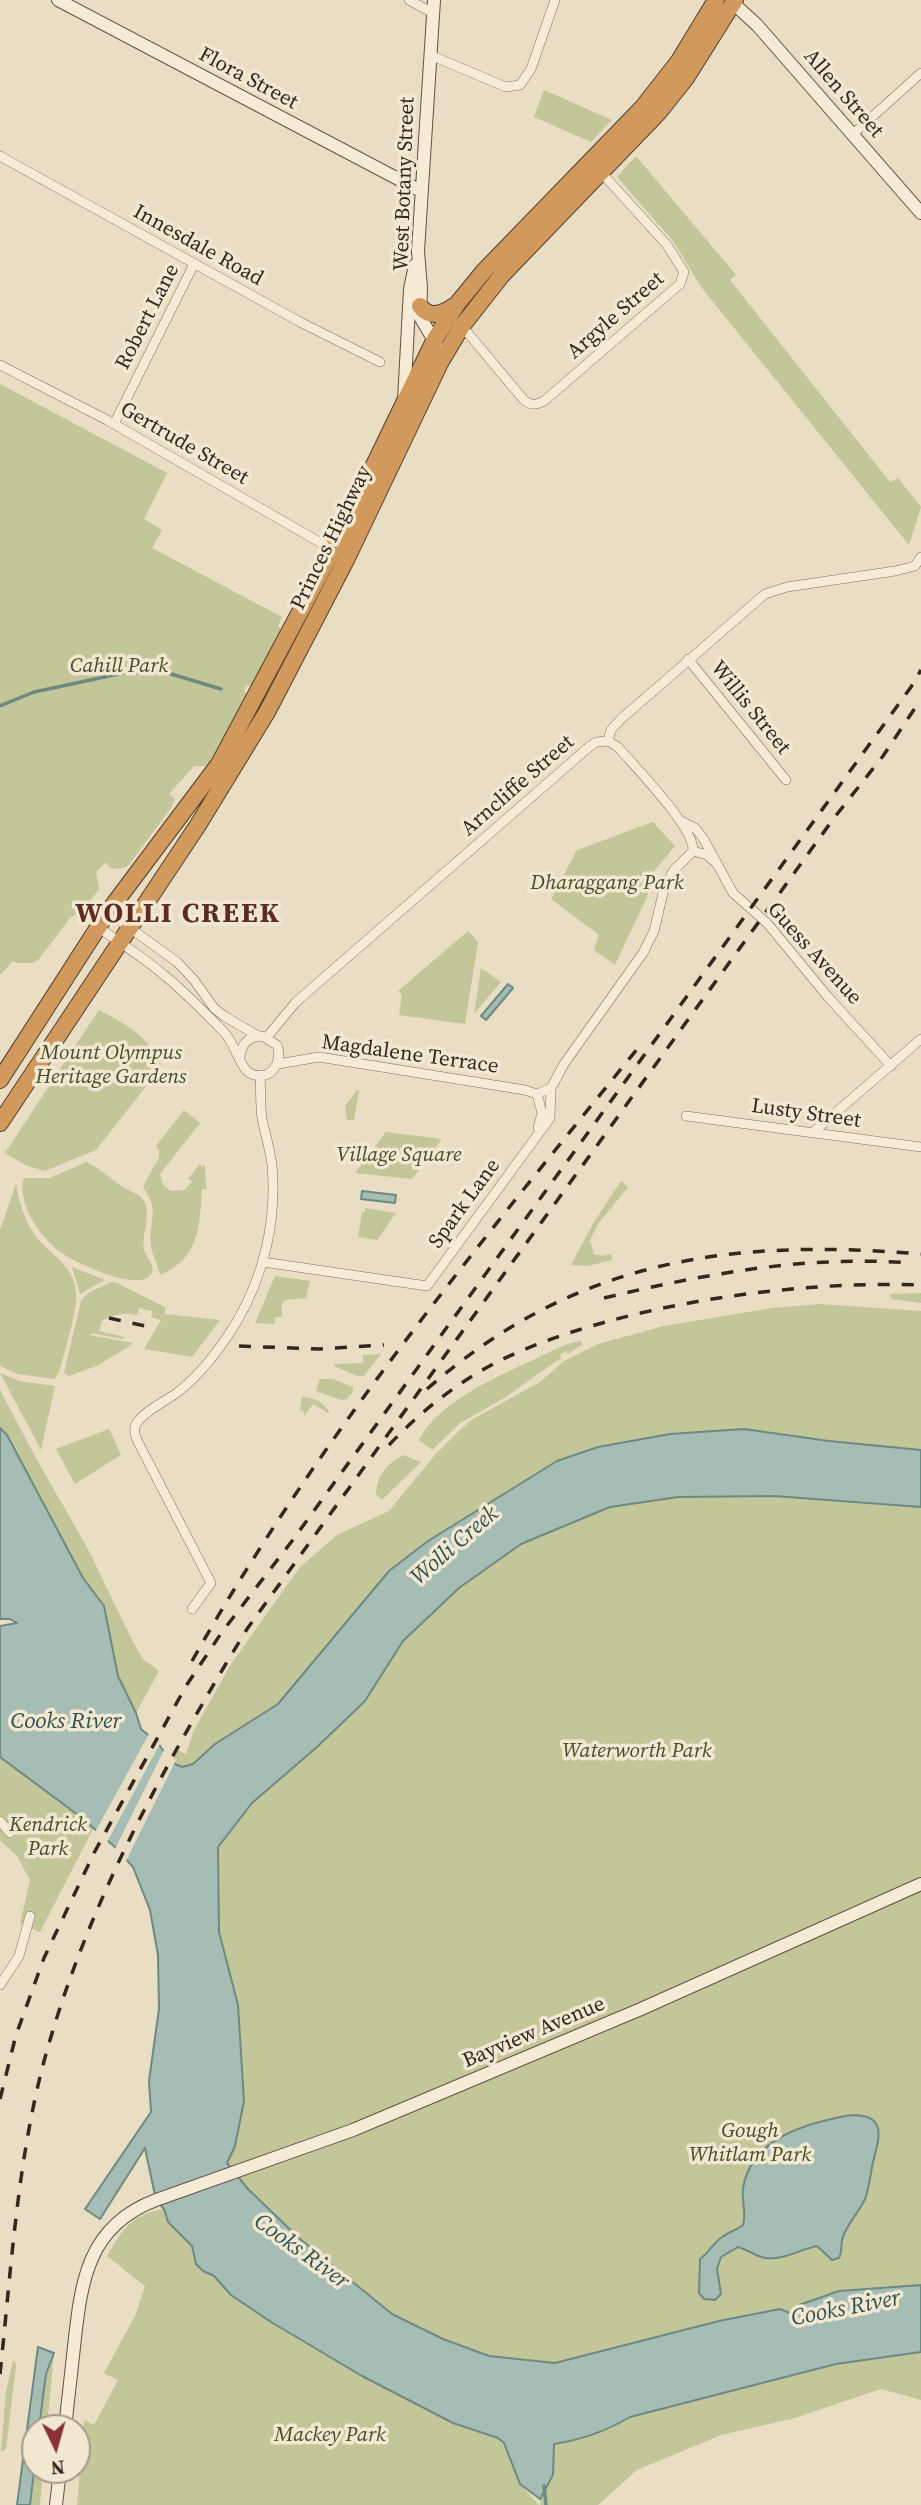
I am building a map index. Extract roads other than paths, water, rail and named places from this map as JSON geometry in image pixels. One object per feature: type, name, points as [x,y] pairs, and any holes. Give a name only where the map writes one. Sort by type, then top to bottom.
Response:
[{"type":"highway","name":"Princes Highway","points":[[0,1080],[98,926],[219,764],[340,554],[462,326],[496,281],[596,167],[643,107],[691,42],[716,0]]},
{"type":"highway","name":"Princes Highway","points":[[0,1123],[198,825],[267,712],[340,554],[404,400],[435,339],[457,304],[484,271],[650,121],[686,78],[734,2]]},
{"type":"highway","points":[[420,306],[424,312],[433,314],[457,304]]},
{"type":"main road","name":"Flora Street","points":[[58,0],[421,191]]},
{"type":"main road","name":"Allen Street","points":[[734,2],[921,213]]},
{"type":"main road","name":"West Botany Street","points":[[434,7],[418,251],[420,317],[435,339],[440,363]]},
{"type":"main road","points":[[404,400],[410,289],[418,251]]},
{"type":"main road","name":"Bayview Avenue","points":[[67,2414],[85,2271],[97,2246],[131,2212],[156,2200],[353,2130],[545,2050],[921,1884]]},
{"type":"main road","points":[[56,2505],[58,2484]]},
{"type":"street","points":[[409,0],[434,7]]},
{"type":"street","points":[[430,55],[506,87],[516,87],[524,82],[531,69],[555,0]]},
{"type":"street","points":[[853,134],[921,73]]},
{"type":"street","name":"Innesdale Road","points":[[0,156],[300,322],[380,362]]},
{"type":"street","name":"Argyle Street","points":[[462,326],[523,399],[530,404],[537,404],[544,401],[680,284],[684,272],[674,255],[596,167]]},
{"type":"street","name":"Robert Lane","points":[[114,424],[194,264]]},
{"type":"street","name":"Gertrude Street","points":[[0,365],[114,424],[340,554]]},
{"type":"street","name":"Arncliffe Street","points":[[263,1036],[296,1002],[589,747],[596,742],[608,741],[611,730],[621,719],[765,594],[787,587],[895,571],[915,566],[921,557]]},
{"type":"street","name":"Willis Street","points":[[688,659],[786,780]]},
{"type":"street","name":"Guess Avenue","points":[[608,741],[618,747],[681,821],[692,840],[693,851]]},
{"type":"street","name":"Guess Avenue","points":[[681,821],[695,828],[703,838],[733,894],[767,923],[828,997],[891,1066]]},
{"type":"street","points":[[537,1094],[551,1088],[564,1064],[643,953],[654,931],[665,885],[674,870],[693,851],[707,855],[716,863]]},
{"type":"street","points":[[98,926],[173,983],[228,1036],[246,1070],[260,1075],[271,1072],[278,1064],[280,1058],[277,1045],[224,1017],[177,962],[108,912]]},
{"type":"street","points":[[240,1056],[243,1044],[252,1037],[263,1036]]},
{"type":"street","points":[[812,1133],[921,1039]]},
{"type":"street","name":"Magdalene Terrace","points":[[278,1064],[319,1057],[537,1094]]},
{"type":"street","points":[[192,1609],[211,1583],[135,1436],[135,1428],[139,1419],[181,1390],[207,1364],[242,1313],[263,1262],[271,1223],[273,1192],[272,1164],[261,1107],[260,1075]]},
{"type":"street","name":"Spark Lane","points":[[531,1143],[538,1138],[550,1118],[551,1088]]},
{"type":"street","name":"Spark Lane","points":[[263,1262],[427,1286],[531,1143],[542,1118],[537,1094]]},
{"type":"street","name":"Lusty Street","points":[[686,1116],[921,1147]]},
{"type":"street","points":[[0,1821],[10,1833]]},
{"type":"street","points":[[0,1985],[19,1956],[30,1916]]},
{"type":"water","points":[[508,984],[513,988],[486,1020],[481,1016]]},
{"type":"water","points":[[362,1191],[396,1195],[395,1203],[361,1199]]},
{"type":"water","name":"Cooks River","points":[[0,1428],[7,1435],[83,1578],[104,1606],[118,1676],[141,1729],[158,1743],[171,1762],[182,1767],[193,1764],[215,1744],[278,1704],[389,1571],[428,1541],[557,1461],[598,1447],[670,1434],[744,1429],[921,1450],[921,1507],[774,1496],[678,1497],[610,1507],[521,1544],[459,1588],[403,1641],[365,1701],[252,1803],[218,1847],[219,1932],[238,2005],[244,2101],[235,2146],[227,2163],[248,2189],[300,2239],[392,2314],[443,2339],[489,2356],[555,2363],[719,2321],[780,2309],[790,2313],[799,2305],[839,2291],[921,2285],[921,2352],[836,2364],[630,2417],[594,2434],[554,2444],[553,2475],[540,2499],[520,2484],[504,2443],[498,2438],[453,2423],[362,2376],[271,2322],[231,2295],[214,2276],[203,2271],[196,2264],[192,2246],[168,2222],[164,2209],[156,2200],[145,2148],[100,2219],[85,2209],[151,2112],[149,2081],[159,2009],[158,1955],[150,1910],[133,1867],[82,1818],[0,1757],[0,1626],[17,1623],[10,1619],[0,1619]]},
{"type":"water","points":[[852,2115],[872,2120],[879,2132],[866,2195],[845,2232],[839,2258],[832,2260],[817,2246],[771,2258],[738,2247],[721,2257],[717,2269],[721,2294],[715,2300],[704,2299],[699,2293],[700,2259],[719,2239],[743,2225],[743,2188],[748,2171],[758,2156],[770,2144],[801,2128]]},
{"type":"water","points":[[38,2347],[54,2353],[46,2374],[41,2414],[29,2414]]},
{"type":"water","points":[[21,2475],[21,2484],[32,2484],[30,2505],[17,2505]]},
{"type":"waterway","points":[[0,706],[34,692],[128,672],[168,673],[221,689]]},
{"type":"waterway","points":[[544,2486],[546,2505]]},
{"type":"railway","points":[[0,2099],[16,2035],[44,1958],[94,1853],[186,1686],[222,1632],[292,1541],[921,670]]},
{"type":"railway","points":[[0,2374],[21,2180],[43,2065],[60,2007],[104,1895],[129,1840],[186,1733],[247,1629],[834,818],[883,756],[921,699]]},
{"type":"railway","points":[[192,1661],[240,1580],[346,1422],[460,1270],[638,1048]]},
{"type":"railway","points":[[427,1389],[483,1345],[540,1311],[598,1285],[658,1267],[720,1255],[784,1250],[921,1254]]},
{"type":"railway","points":[[604,1298],[756,1268],[833,1262],[911,1263]]},
{"type":"railway","points":[[389,1445],[441,1398],[484,1369],[545,1341],[596,1325],[650,1311],[762,1292],[818,1287],[921,1285]]},
{"type":"railway","points":[[109,1318],[154,1328]]},
{"type":"railway","points":[[239,1346],[320,1349],[384,1345]]},
{"type":"district","name":"WOLLI CREEK","points":[[178,915]]},
{"type":"park label","name":"Cahill Park","points":[[119,667]]},
{"type":"park label","name":"Dharaggang Park","points":[[607,884]]},
{"type":"park label","name":"Mount Olympus Heritage Gardens","points":[[111,1066]]},
{"type":"park label","name":"Village Square","points":[[399,1156]]},
{"type":"park label","name":"Waterworth Park","points":[[637,1752]]},
{"type":"park label","name":"Kendrick Park","points":[[48,1838]]},
{"type":"park label","name":"Gough Whitlam Park","points":[[750,2144]]},
{"type":"park label","name":"Mackey Park","points":[[330,2436]]},
{"type":"water label","name":"Wolli Creek","points":[[455,1546]]}]
